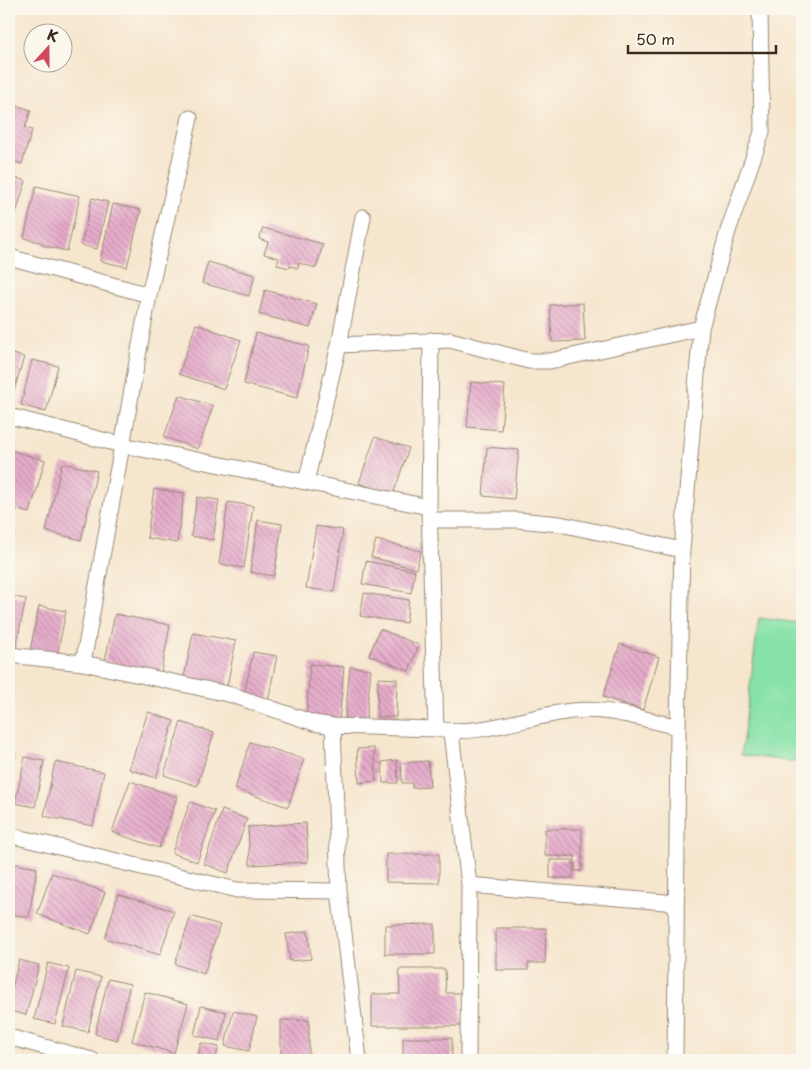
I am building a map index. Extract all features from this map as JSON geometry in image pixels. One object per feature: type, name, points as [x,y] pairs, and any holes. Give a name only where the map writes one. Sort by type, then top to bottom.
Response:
[{"type":"street","points":[[675,1060],[678,727],[682,550],[701,328],[728,231],[762,132],[760,9]]},
{"type":"street","points":[[83,664],[149,294],[190,118]]},
{"type":"street","points":[[306,482],[339,345],[363,218]]},
{"type":"street","points":[[9,257],[149,294]]},
{"type":"street","points":[[339,345],[450,340],[529,361],[550,361],[701,328]]},
{"type":"street","points":[[431,340],[430,513],[436,729]]},
{"type":"street","points":[[9,416],[122,445],[306,482],[430,513],[560,524],[682,550]]},
{"type":"street","points":[[9,655],[83,664],[232,695],[314,723],[333,726],[436,729],[452,732],[572,711],[593,710],[614,712],[678,727]]},
{"type":"street","points":[[333,726],[339,891],[359,1060]]},
{"type":"street","points":[[452,732],[468,885],[468,1060]]},
{"type":"street","points":[[9,834],[236,890],[339,891]]},
{"type":"street","points":[[468,885],[676,903]]},
{"type":"street","points":[[9,1037],[92,1060]]},
{"type":"green space","points":[[759,618],[802,623],[802,763],[741,755]]},
{"type":"building","points":[[9,103],[31,110],[25,128],[32,130],[22,164],[9,161]]},
{"type":"building","points":[[9,176],[26,181],[9,235]]},
{"type":"building","points":[[36,186],[80,196],[67,251],[24,238]]},
{"type":"building","points":[[92,198],[108,202],[97,249],[81,245]]},
{"type":"building","points":[[113,204],[141,210],[127,267],[100,261]]},
{"type":"building","points":[[263,228],[323,244],[316,268],[299,263],[298,268],[277,265],[279,258],[264,254],[268,242],[259,239]]},
{"type":"building","points":[[208,262],[255,275],[249,296],[202,283]]},
{"type":"building","points":[[265,290],[317,304],[310,328],[259,314]]},
{"type":"building","points":[[583,303],[585,341],[552,342],[550,305]]},
{"type":"building","points":[[196,324],[241,340],[224,389],[179,374]]},
{"type":"building","points":[[256,333],[309,346],[297,398],[244,384]]},
{"type":"building","points":[[9,353],[24,357],[11,401],[9,400]]},
{"type":"building","points":[[32,360],[58,366],[46,412],[21,405]]},
{"type":"building","points":[[471,382],[505,385],[501,430],[467,427]]},
{"type":"building","points":[[179,395],[213,406],[198,449],[164,437]]},
{"type":"building","points":[[375,437],[409,448],[393,495],[359,483]]},
{"type":"building","points":[[487,447],[519,450],[514,499],[483,496]]},
{"type":"building","points":[[9,450],[45,460],[30,513],[9,508]]},
{"type":"building","points":[[62,463],[97,471],[81,540],[46,531]]},
{"type":"building","points":[[154,489],[184,493],[177,543],[147,538]]},
{"type":"building","points":[[197,497],[219,500],[213,540],[191,536]]},
{"type":"building","points":[[228,502],[253,506],[244,568],[219,564]]},
{"type":"building","points":[[258,520],[282,524],[274,576],[250,572]]},
{"type":"building","points":[[316,526],[343,530],[334,592],[306,588]]},
{"type":"building","points":[[376,540],[421,551],[416,569],[371,557]]},
{"type":"building","points":[[366,561],[415,571],[411,593],[362,584]]},
{"type":"building","points":[[364,593],[409,600],[406,623],[360,616]]},
{"type":"building","points":[[9,596],[26,599],[15,651],[9,649]]},
{"type":"building","points":[[39,606],[66,611],[57,656],[30,651]]},
{"type":"building","points":[[115,614],[170,625],[161,673],[105,661]]},
{"type":"building","points":[[380,629],[419,645],[409,671],[369,655]]},
{"type":"building","points":[[193,633],[236,641],[227,686],[184,678]]},
{"type":"building","points":[[620,644],[659,657],[643,710],[603,697]]},
{"type":"building","points":[[253,652],[277,656],[268,701],[244,696]]},
{"type":"building","points":[[310,664],[344,667],[339,722],[306,719]]},
{"type":"building","points":[[350,667],[371,669],[366,721],[345,719]]},
{"type":"building","points":[[378,678],[397,679],[396,717],[377,717]]},
{"type":"building","points":[[148,712],[174,721],[156,778],[129,769]]},
{"type":"building","points":[[181,722],[214,733],[197,786],[164,775]]},
{"type":"building","points":[[250,742],[304,759],[288,807],[235,789]]},
{"type":"building","points":[[374,748],[376,781],[359,783],[357,749]]},
{"type":"building","points":[[9,755],[15,756],[10,782],[9,782]]},
{"type":"building","points":[[25,757],[44,761],[35,807],[15,803]]},
{"type":"building","points":[[397,760],[398,783],[383,783],[382,762]]},
{"type":"building","points":[[428,761],[430,787],[412,788],[412,783],[402,783],[401,763]]},
{"type":"building","points":[[55,762],[104,772],[93,826],[44,816]]},
{"type":"building","points":[[130,781],[177,797],[159,848],[112,832]]},
{"type":"building","points":[[190,802],[215,811],[197,862],[172,853]]},
{"type":"building","points":[[222,810],[247,819],[228,873],[204,864]]},
{"type":"building","points":[[306,823],[308,862],[250,865],[248,827]]},
{"type":"building","points":[[545,829],[582,829],[582,871],[575,871],[575,856],[545,856]]},
{"type":"building","points":[[386,854],[439,854],[439,883],[386,882]]},
{"type":"building","points":[[550,860],[573,860],[573,878],[550,878]]},
{"type":"building","points":[[9,863],[37,868],[29,917],[9,914]]},
{"type":"building","points":[[52,873],[105,892],[90,934],[37,914]]},
{"type":"building","points":[[118,894],[174,911],[160,955],[105,938]]},
{"type":"building","points":[[191,916],[220,925],[204,974],[175,964]]},
{"type":"building","points":[[435,924],[435,954],[385,954],[385,925]]},
{"type":"building","points":[[496,928],[546,928],[545,963],[528,963],[528,970],[496,970]]},
{"type":"building","points":[[308,931],[311,959],[290,961],[286,934]]},
{"type":"building","points":[[19,960],[39,965],[26,1015],[9,1011],[9,1000]]},
{"type":"building","points":[[48,963],[69,968],[55,1024],[34,1019]]},
{"type":"building","points":[[399,969],[445,969],[446,993],[461,993],[461,1026],[372,1026],[372,994],[400,994]]},
{"type":"building","points":[[76,971],[101,977],[88,1032],[63,1026]]},
{"type":"building","points":[[108,979],[130,984],[117,1040],[95,1034]]},
{"type":"building","points":[[145,992],[188,1004],[174,1053],[132,1041]]},
{"type":"building","points":[[201,1006],[226,1012],[220,1041],[194,1035]]},
{"type":"building","points":[[233,1011],[257,1017],[249,1051],[225,1046]]},
{"type":"building","points":[[281,1020],[309,1020],[309,1060],[281,1060]]},
{"type":"building","points":[[403,1038],[452,1038],[452,1060],[403,1060]]},
{"type":"building","points":[[201,1043],[219,1047],[215,1060],[197,1060]]}]
